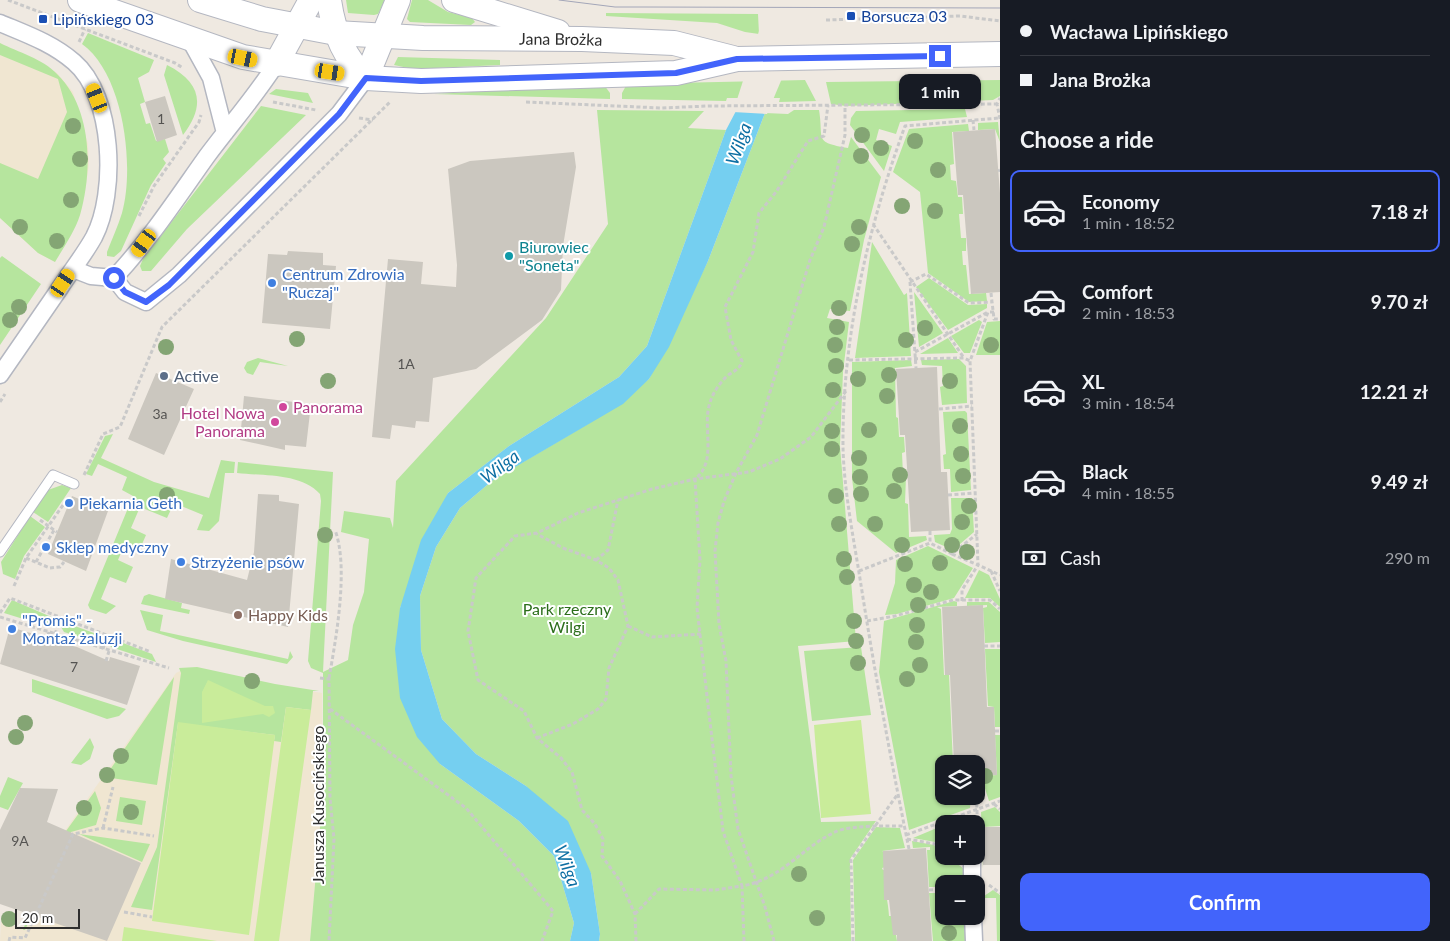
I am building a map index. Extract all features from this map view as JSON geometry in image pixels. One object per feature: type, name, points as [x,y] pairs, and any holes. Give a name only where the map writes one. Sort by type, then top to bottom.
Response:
[{"type":"main road","name":"Jana Brożka","points":[[80,0],[243,58],[366,78],[421,81],[676,73],[737,59],[1000,54]]},
{"type":"main road","name":"Jana Brożka","points":[[200,0],[295,27],[336,33],[383,37],[582,39],[674,43],[737,59]]},
{"type":"main road","points":[[276,64],[310,0]]},
{"type":"main road","points":[[329,0],[336,33],[352,62],[366,78],[398,0]]},
{"type":"main road","points":[[454,0],[582,39]]},
{"type":"street","points":[[0,23],[46,42],[75,63],[92,85],[102,110],[108,133],[108,177],[104,207],[94,236],[0,376]]},
{"type":"street","points":[[190,40],[211,78],[225,133]]},
{"type":"street","points":[[114,278],[133,258],[225,133],[255,97],[276,64]]},
{"type":"street","points":[[73,269],[91,276],[114,278],[125,292],[146,302],[179,275],[339,114],[366,78]]},
{"type":"street","points":[[973,925],[974,941]]},
{"type":"lane","points":[[0,552],[53,475],[77,483]]},
{"type":"path","points":[[8,0],[175,63],[190,74]]},
{"type":"path","points":[[826,20],[960,16],[1000,21]]},
{"type":"path","points":[[909,849],[897,794],[867,621],[843,447],[849,360],[872,224],[904,126],[1000,119],[998,104],[1000,98]]},
{"type":"path","points":[[265,100],[311,110]]},
{"type":"path","points":[[77,483],[103,434],[120,427],[162,327],[390,102],[397,101]]},
{"type":"path","points":[[520,102],[661,108],[998,104]]},
{"type":"path","points":[[744,941],[742,886],[723,831],[697,608],[700,560],[695,479],[703,470],[706,460],[708,409],[712,393],[727,376],[740,367],[742,361],[731,340],[725,307],[753,252],[759,213],[776,192],[808,141],[824,136],[828,105]]},
{"type":"path","points":[[774,941],[765,907],[755,884],[738,828],[731,776],[726,661],[720,624],[714,551],[718,523],[736,473],[757,435],[790,332],[810,260],[824,227],[845,135],[846,106]]},
{"type":"path","points":[[138,220],[154,186],[199,122],[202,110]]},
{"type":"path","points":[[973,120],[974,130]]},
{"type":"path","points":[[872,224],[910,282],[964,358]]},
{"type":"path","points":[[910,282],[926,274],[968,303],[992,302]]},
{"type":"path","points":[[910,282],[916,368]]},
{"type":"path","points":[[991,293],[994,319],[1000,319]]},
{"type":"path","points":[[915,352],[988,312],[994,312]]},
{"type":"path","points":[[962,600],[962,590],[978,565],[970,361],[988,312]]},
{"type":"path","points":[[849,360],[964,358],[970,361]]},
{"type":"path","points":[[636,941],[635,914],[620,881],[602,856],[604,839],[595,824],[582,810],[572,772],[561,758],[537,738],[524,711],[478,680],[468,631],[476,578],[515,536],[537,533],[578,513],[618,500],[695,479],[756,469],[780,459],[796,450],[811,437],[846,391]]},
{"type":"path","points":[[939,409],[972,406]]},
{"type":"path","points":[[948,495],[976,493]]},
{"type":"path","points":[[14,586],[26,558],[71,494]]},
{"type":"path","points":[[596,560],[608,550],[618,500]]},
{"type":"path","points":[[36,562],[54,530],[57,532]]},
{"type":"path","name":"Janusza Kusocińskiego","points":[[329,941],[334,839],[330,798],[329,678],[341,572],[339,540],[335,530]]},
{"type":"path","points":[[930,531],[930,543]]},
{"type":"path","points":[[537,533],[563,548],[596,560],[609,568],[618,580],[628,626],[609,668],[606,699],[598,709],[573,724],[537,738]]},
{"type":"path","points":[[952,554],[977,533]]},
{"type":"path","points":[[859,571],[930,543],[1000,575]]},
{"type":"path","points":[[26,558],[50,568],[60,567],[64,562]]},
{"type":"path","points":[[991,571],[1000,591]]},
{"type":"path","points":[[151,652],[60,619],[10,598],[0,615],[109,651],[169,668]]},
{"type":"path","points":[[867,621],[962,600],[990,600],[1000,609]]},
{"type":"path","points":[[55,634],[60,619]]},
{"type":"path","points":[[628,626],[652,636],[701,634]]},
{"type":"path","points":[[46,642],[49,632]]},
{"type":"path","points":[[103,649],[107,635]]},
{"type":"path","points":[[984,646],[1000,646]]},
{"type":"path","points":[[106,661],[109,651]]},
{"type":"path","points":[[320,678],[329,678]]},
{"type":"path","points":[[330,709],[466,808],[554,911],[542,941]]},
{"type":"path","points":[[995,731],[1000,731]]},
{"type":"path","points":[[102,828],[113,786]]},
{"type":"path","points":[[853,941],[851,860],[897,794]]},
{"type":"path","points":[[906,837],[1000,801]]},
{"type":"path","points":[[993,803],[1000,809]]},
{"type":"path","points":[[973,875],[979,863],[977,805]]},
{"type":"path","points":[[635,914],[659,889],[714,890],[755,884],[782,871],[836,831],[876,826],[904,826]]},
{"type":"path","points":[[10,941],[10,936],[25,938],[73,834],[102,828],[154,836]]},
{"type":"path","points":[[906,837],[935,844]]},
{"type":"path","points":[[929,890],[935,890]]},
{"type":"path","points":[[124,912],[152,917]]},
{"type":"shaded area","points":[[0,43],[57,73],[73,92],[88,144],[89,166],[80,215],[55,262],[38,253],[0,218]]},
{"type":"shaded area","points":[[180,671],[322,693],[323,793],[310,941],[0,941],[1,922],[23,929],[52,849],[176,673]]},
{"type":"green space","points":[[346,0],[385,0],[378,14],[374,15],[348,13]]},
{"type":"green space","points":[[412,0],[428,0],[448,12],[472,18],[475,22],[471,25],[410,22],[407,19]]},
{"type":"green space","points":[[606,13],[758,14],[759,34],[745,32],[717,23],[606,16]]},
{"type":"green space","points":[[88,33],[154,60],[149,72],[138,78],[145,102],[140,104],[146,124],[150,123],[156,141],[165,139],[169,152],[163,159],[166,163],[151,185],[121,251],[114,257],[107,256],[107,252],[122,213],[126,194],[126,147],[123,122],[117,99],[108,77],[96,58],[82,44]]},
{"type":"green space","points":[[0,43],[38,60],[57,74],[69,88],[83,122],[88,160],[84,197],[75,227],[55,262],[38,253],[0,218],[0,163],[38,179],[67,112],[58,79],[0,55]]},
{"type":"green space","points":[[398,57],[500,60],[500,65],[413,69],[394,65]]},
{"type":"green space","points":[[167,65],[187,79],[196,95],[195,114],[183,135],[164,75]]},
{"type":"green space","points":[[805,80],[816,101],[779,102],[780,98],[727,98],[726,101],[622,99],[622,93],[627,84]]},
{"type":"green space","points":[[1000,80],[1000,96],[993,100],[846,106],[831,104],[826,82]]},
{"type":"green space","points":[[604,85],[610,93],[610,99],[434,94]]},
{"type":"green space","points":[[276,89],[308,93],[313,103],[269,94]]},
{"type":"green space","points":[[261,106],[306,115],[187,229],[151,271],[142,271],[140,266],[143,259]]},
{"type":"green space","points":[[965,109],[967,117],[900,122],[896,134],[879,129],[876,140],[892,146],[884,171],[850,125],[851,118],[856,111]]},
{"type":"green space","points":[[597,110],[704,111],[688,128],[726,130],[647,346],[619,377],[509,446],[448,493],[400,608],[440,764],[519,821],[554,856],[574,923],[570,941],[310,941],[323,793],[323,673],[311,668],[308,661],[320,494],[303,482],[293,479],[270,475],[237,473],[238,462],[333,472],[323,672],[348,660],[353,625],[364,592],[369,539],[341,532],[344,511],[390,518],[393,528],[396,481],[546,318],[608,224]]},
{"type":"green space","name":"Park rzeczny Wilgi","points":[[794,110],[819,110],[822,138],[829,144],[848,148],[851,137],[881,177],[864,240],[850,311],[830,309],[827,318],[849,322],[843,372],[840,446],[856,641],[798,646],[821,822],[876,821],[850,859],[851,941],[599,941],[600,934],[591,873],[526,786],[476,754],[442,719],[421,650],[420,596],[436,547],[460,508],[493,480],[591,422],[649,379],[708,261],[765,113],[788,114]]},
{"type":"green space","points":[[998,122],[1000,142],[995,129],[978,130],[978,123]]},
{"type":"green space","points":[[968,124],[969,131],[952,132],[954,164],[950,165],[951,180],[956,181],[958,197],[962,197],[963,214],[959,214],[961,238],[966,238],[966,251],[962,251],[963,265],[966,265],[969,294],[986,293],[987,301],[969,302],[928,273],[920,192],[893,172],[909,129]]},
{"type":"green space","points":[[872,242],[904,295],[907,293],[911,356],[855,358]]},
{"type":"green space","points":[[2,256],[41,284],[0,345],[0,258]]},
{"type":"green space","points":[[929,278],[968,305],[987,304],[987,308],[948,330],[916,287]]},
{"type":"green space","points":[[914,292],[943,333],[919,347]]},
{"type":"green space","points":[[979,320],[982,322],[970,353],[964,353],[951,336]]},
{"type":"green space","points":[[1000,321],[1000,355],[976,355],[987,322]]},
{"type":"green space","points":[[948,338],[958,353],[920,354]]},
{"type":"green space","points":[[258,358],[288,366],[260,362],[253,375],[247,373],[244,368],[247,362]]},
{"type":"green space","points":[[959,359],[966,366],[967,403],[942,405],[940,387],[943,386],[942,366],[922,365],[921,360]]},
{"type":"green space","points":[[911,360],[912,366],[895,368],[896,417],[898,418],[899,437],[904,437],[905,452],[902,453],[903,475],[906,476],[905,503],[908,504],[909,537],[926,536],[927,540],[896,553],[857,521],[852,478],[852,362]]},
{"type":"green space","points":[[965,411],[967,413],[971,490],[951,492],[950,469],[944,469],[943,455],[946,454],[943,412]]},
{"type":"green space","points":[[113,434],[101,458],[154,482],[209,498],[221,460],[235,462],[234,473],[225,473],[219,521],[209,531],[197,530],[203,515],[174,503],[167,518],[140,507],[131,528],[146,535],[139,551],[124,546],[118,560],[133,567],[126,583],[110,577],[101,599],[116,606],[106,614],[90,609],[88,605],[133,496],[122,490],[127,477],[98,464],[92,476],[86,474],[105,436]]},
{"type":"green space","points":[[62,485],[71,488],[48,522],[33,512],[48,490]]},
{"type":"green space","points":[[951,498],[972,498],[974,532],[953,550],[935,542],[934,535],[950,534],[952,529]]},
{"type":"green space","points":[[30,516],[45,527],[24,556],[15,579],[3,574],[1,562]]},
{"type":"green space","points":[[928,546],[973,568],[954,598],[897,614],[885,615],[895,583],[896,560]]},
{"type":"green space","points":[[979,570],[989,575],[1000,599],[1000,607],[990,598],[965,598]]},
{"type":"green space","points":[[149,594],[182,603],[181,608],[190,610],[189,614],[141,604],[144,596]]},
{"type":"green space","points":[[12,600],[56,619],[56,625],[49,627],[4,613]]},
{"type":"green space","points":[[954,601],[957,602],[957,606],[937,607],[941,609],[944,675],[949,675],[953,755],[935,755],[935,805],[970,805],[970,808],[951,815],[935,815],[935,821],[909,830],[879,672],[884,621]]},
{"type":"green space","points":[[967,602],[989,602],[1000,612],[1000,642],[985,643],[983,608],[987,607],[987,605],[967,606]]},
{"type":"green space","points":[[140,610],[163,615],[160,631],[288,659],[290,651],[293,657],[287,664],[183,641],[147,630]]},
{"type":"green space","points":[[64,622],[102,636],[102,640],[96,642],[64,632],[61,627]]},
{"type":"green space","points":[[110,638],[152,654],[156,662],[111,647],[107,642]]},
{"type":"green space","points":[[861,647],[871,715],[812,721],[804,651]]},
{"type":"green space","points":[[985,649],[1000,649],[1000,727],[995,727],[994,707],[988,706]]},
{"type":"green space","points":[[197,667],[275,684],[319,691],[313,691],[311,710],[286,707],[281,742],[274,741],[275,735],[178,723],[152,910],[131,907],[157,847],[181,673],[179,668]]},
{"type":"green space","points":[[174,677],[157,785],[105,777]]},
{"type":"green space","points":[[32,679],[126,709],[119,716],[107,719],[32,692]]},
{"type":"green space","points":[[208,680],[265,706],[273,706],[275,713],[269,717],[263,714],[202,723],[202,692]]},
{"type":"green space","points":[[286,707],[311,710],[279,941],[254,941]]},
{"type":"green space","points":[[861,720],[871,814],[821,818],[814,725]]},
{"type":"green space","points":[[178,722],[275,735],[249,935],[152,921]]},
{"type":"green space","points":[[995,735],[1000,735],[1000,797],[989,801],[985,788],[985,776],[997,775]]},
{"type":"green space","points":[[90,738],[94,747],[90,759],[81,765],[71,763]]},
{"type":"green space","points":[[8,777],[23,783],[8,810],[0,807],[0,796]]},
{"type":"green space","points":[[95,791],[101,808],[96,825],[71,832],[25,930],[23,930],[53,849]]},
{"type":"green space","points":[[120,797],[146,801],[142,825],[116,821]]},
{"type":"green space","points":[[995,807],[1000,812],[1000,826],[985,827],[985,815],[981,815],[981,812]]},
{"type":"green space","points":[[876,827],[900,828],[905,848],[882,851],[885,852],[886,867],[882,868],[886,870],[885,888],[889,916],[895,916],[893,935],[896,935],[897,941],[855,941],[853,860]]},
{"type":"green space","points":[[935,829],[935,842],[913,838]]},
{"type":"green space","points":[[79,834],[150,844],[142,862]]},
{"type":"green space","points":[[912,841],[934,845],[935,865],[959,865],[965,870],[965,875],[935,875],[935,887],[929,887],[927,850],[930,850],[930,847],[913,848]]},
{"type":"green space","points":[[993,890],[1000,895],[1000,941],[997,941],[996,898],[985,898],[985,895]]},
{"type":"green space","points":[[929,893],[935,893],[935,925],[967,925],[967,941],[933,941]]},
{"type":"green space","points":[[124,927],[217,941],[122,941]]},
{"type":"water","name":"Wilga","points":[[736,111],[765,113],[708,261],[669,347],[649,379],[623,404],[493,480],[460,508],[436,547],[420,596],[421,650],[442,719],[476,754],[526,786],[568,821],[591,873],[600,934],[599,941],[570,941],[574,923],[554,856],[519,821],[440,764],[417,737],[400,698],[395,649],[400,608],[421,540],[448,493],[509,446],[619,377],[647,346],[726,130]]},
{"type":"pier","points":[[769,0],[815,0],[767,114],[733,112]]},
{"type":"building","points":[[165,96],[177,135],[157,142],[145,102]]},
{"type":"building","points":[[995,129],[1000,193],[1000,292],[971,294],[963,195],[958,195],[953,132]]},
{"type":"building","name":"Biurowiec \"Soneta\"","points":[[574,152],[576,167],[563,246],[561,290],[542,320],[476,369],[433,378],[429,422],[416,421],[415,428],[392,425],[390,439],[372,437],[388,259],[423,262],[421,284],[456,287],[457,265],[448,169],[470,161]]},
{"type":"building","points":[[288,251],[323,253],[323,265],[336,266],[330,329],[262,323],[268,254],[287,255]]},
{"type":"building","points":[[937,367],[941,472],[947,472],[950,530],[911,532],[905,435],[900,435],[896,369]]},
{"type":"building","points":[[156,373],[194,389],[164,455],[128,439]]},
{"type":"building","name":"Hotel Nowa Panorama","points":[[244,396],[311,404],[306,447],[285,445],[285,450],[240,440]]},
{"type":"building","points":[[258,494],[279,495],[279,501],[299,504],[288,627],[165,599],[171,559],[247,580],[254,552]]},
{"type":"building","points":[[72,496],[108,511],[86,571],[48,554]]},
{"type":"building","points":[[983,605],[987,707],[994,707],[997,775],[985,776],[985,755],[954,755],[950,675],[945,675],[942,607]]},
{"type":"building","points":[[10,627],[44,637],[43,639],[77,647],[109,661],[110,657],[140,666],[127,705],[0,664]]},
{"type":"building","points":[[20,788],[58,789],[47,822],[141,863],[107,941],[0,904],[0,830]]},
{"type":"building","points":[[985,827],[1000,827],[1000,865],[985,865]]},
{"type":"building","points":[[926,848],[932,941],[897,941],[897,935],[893,935],[889,900],[884,900],[883,851]]},
{"type":"tram line","points":[[559,0],[615,7],[1000,8]]},
{"type":"place","name":"Borsucza 03","points":[[851,16]]},
{"type":"place","name":"Lipińskiego 03","points":[[43,19]]},
{"type":"place","name":"Biurowiec \"Soneta\"","points":[[509,256]]},
{"type":"place","name":"Centrum Zdrowia \"Ruczaj\"","points":[[272,283]]},
{"type":"place","name":"Active","points":[[164,376]]},
{"type":"place","name":"Panorama","points":[[283,407]]},
{"type":"place","name":"Hotel Nowa Panorama","points":[[275,422]]},
{"type":"place","name":"Piekarnia Geth","points":[[69,503]]},
{"type":"place","name":"Sklep medyczny","points":[[46,547]]},
{"type":"place","name":"Strzyżenie psów","points":[[181,562]]},
{"type":"place","name":"Happy Kids","points":[[238,615]]},
{"type":"place","name":"\"Promis\" - Montaż żaluzji","points":[[12,629]]},
{"type":"route","points":[[114,278],[125,292],[146,302],[169,285],[339,114],[366,78],[421,81],[676,73],[737,59],[940,56]]}]
